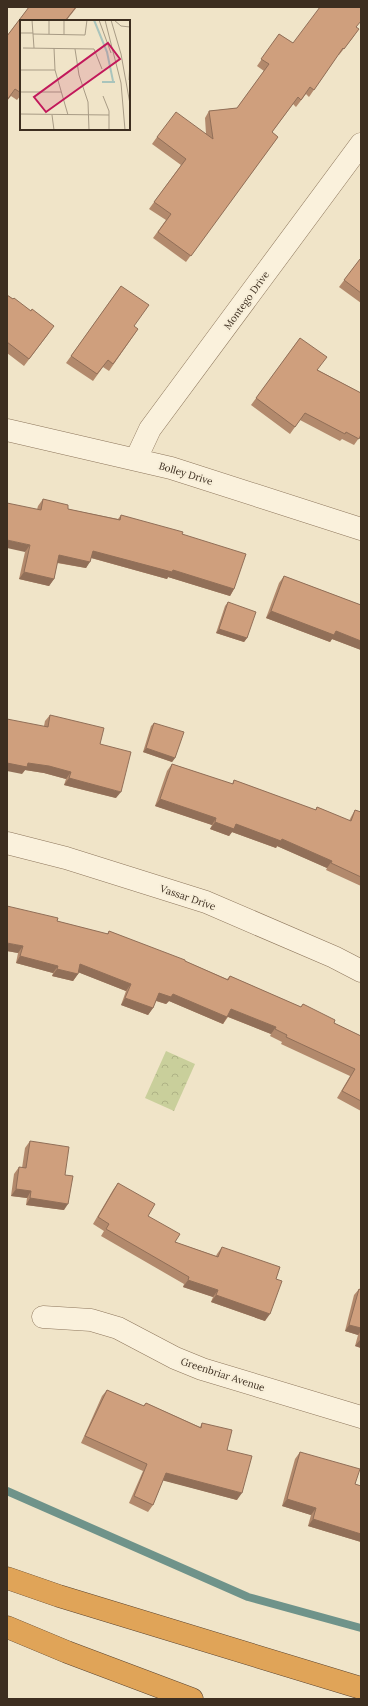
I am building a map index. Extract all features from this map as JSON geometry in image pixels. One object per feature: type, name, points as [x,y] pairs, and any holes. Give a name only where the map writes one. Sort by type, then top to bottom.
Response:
[{"type":"highway","points":[[7,1578],[66,1599],[361,1688]]},
{"type":"highway","points":[[7,1627],[67,1652],[192,1699]]},
{"type":"street","name":"Montego Drive","points":[[136,459],[150,430],[361,144]]},
{"type":"street","name":"Bolley Drive","points":[[7,430],[171,468],[361,529]]},
{"type":"street","name":"Vassar Drive","points":[[7,843],[66,858],[206,902],[334,957],[361,971]]},
{"type":"street","name":"Greenbriar Avenue","points":[[42,1317],[91,1320],[118,1328],[175,1358],[202,1369],[361,1417]]},
{"type":"green space","points":[[166,1051],[195,1064],[174,1111],[145,1098]]},
{"type":"building","points":[[29,7],[76,7],[66,20],[20,20],[20,92],[15,89],[7,100],[7,36]]},
{"type":"building","points":[[320,7],[361,7],[361,21],[356,27],[359,29],[344,49],[343,48],[314,90],[310,87],[301,100],[298,97],[272,132],[278,137],[191,256],[158,232],[171,214],[154,202],[186,159],[157,137],[176,112],[213,139],[209,111],[237,108],[269,64],[261,59],[279,34],[293,43]]},
{"type":"building","points":[[360,259],[361,260],[361,293],[344,280]]},
{"type":"building","points":[[121,286],[149,305],[134,326],[138,329],[113,364],[108,360],[97,374],[71,356]]},
{"type":"building","points":[[7,295],[13,299],[14,298],[31,311],[32,309],[54,326],[29,359],[7,342]]},
{"type":"building","points":[[300,338],[327,357],[317,370],[361,393],[361,434],[359,439],[346,432],[345,434],[305,413],[295,427],[256,398]]},
{"type":"building","points":[[43,499],[68,505],[68,509],[120,520],[121,515],[183,532],[182,534],[246,554],[234,589],[173,570],[172,572],[93,551],[90,562],[59,555],[54,579],[24,572],[30,545],[7,540],[7,503],[41,510]]},
{"type":"building","points":[[284,576],[361,605],[361,641],[336,631],[334,635],[271,611]]},
{"type":"building","points":[[228,602],[256,612],[247,638],[219,629]]},
{"type":"building","points":[[50,715],[104,728],[100,744],[131,752],[121,792],[69,778],[71,772],[49,766],[28,763],[27,767],[7,763],[7,719],[48,727]]},
{"type":"building","points":[[154,723],[184,732],[175,758],[146,748]]},
{"type":"building","points":[[172,764],[233,784],[234,780],[316,810],[317,807],[351,821],[355,810],[361,812],[361,877],[331,863],[332,861],[282,839],[281,841],[236,824],[234,829],[215,822],[216,818],[160,799]]},
{"type":"building","points":[[7,906],[58,918],[57,921],[108,934],[109,931],[185,960],[228,980],[230,976],[301,1007],[303,1004],[335,1020],[334,1023],[361,1036],[361,1101],[342,1091],[355,1069],[286,1037],[287,1035],[275,1029],[276,1027],[231,1009],[227,1017],[173,994],[171,997],[159,993],[153,1008],[125,998],[131,984],[80,964],[78,974],[57,969],[58,966],[20,956],[23,946],[7,943]]},
{"type":"building","points":[[30,1141],[69,1147],[65,1175],[73,1176],[68,1204],[30,1198],[31,1191],[16,1189],[19,1167],[26,1168]]},
{"type":"building","points":[[118,1183],[155,1204],[148,1216],[180,1234],[175,1242],[218,1257],[222,1247],[280,1267],[276,1279],[282,1281],[270,1314],[216,1295],[218,1290],[188,1280],[189,1277],[106,1229],[109,1224],[98,1217]]},
{"type":"building","points":[[359,1289],[361,1290],[361,1328],[349,1325]]},
{"type":"building","points":[[107,1390],[144,1406],[146,1403],[201,1428],[202,1423],[232,1430],[227,1450],[252,1456],[242,1493],[166,1473],[153,1505],[134,1496],[147,1464],[85,1436]]},
{"type":"building","points":[[300,1452],[360,1469],[355,1484],[361,1486],[361,1534],[313,1519],[316,1508],[287,1499]]},
{"type":"waterway","points":[[7,1491],[248,1597],[361,1628]]}]
